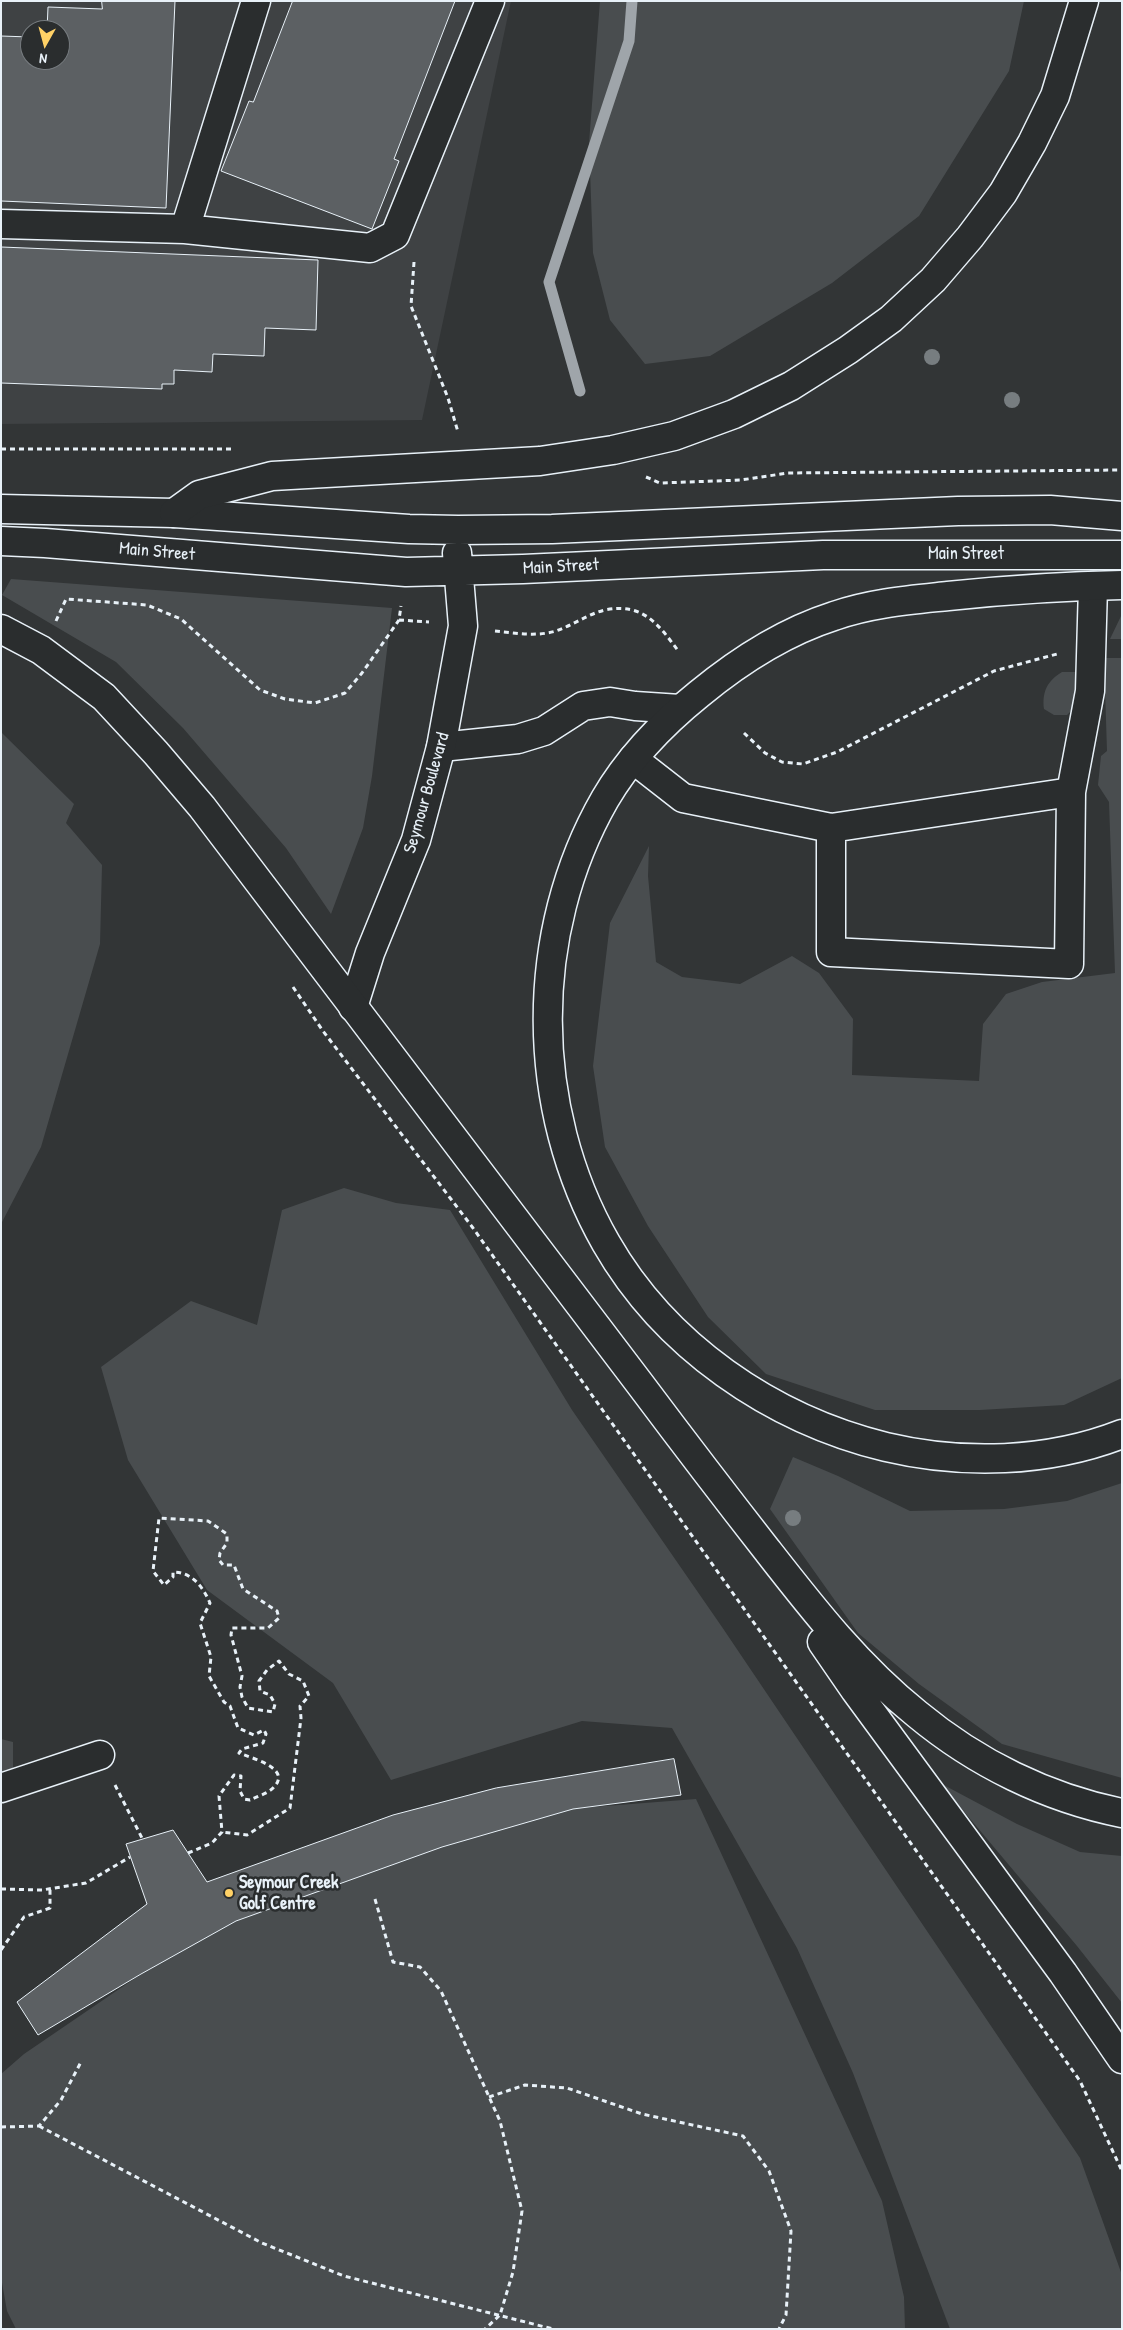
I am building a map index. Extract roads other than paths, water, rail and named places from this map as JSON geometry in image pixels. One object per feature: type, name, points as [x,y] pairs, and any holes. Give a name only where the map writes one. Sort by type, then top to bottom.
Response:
[{"type":"main road","points":[[185,229],[256,1]]},
{"type":"main road","points":[[1,224],[185,229],[370,248],[396,235],[490,1]]},
{"type":"main road","points":[[174,513],[199,495],[272,476],[540,461],[613,450],[682,433],[734,414],[791,386],[848,350],[891,318],[933,280],[992,208],[1003,193],[1032,143],[1055,96],[1084,1]]},
{"type":"main road","name":"Main Street","points":[[1,509],[174,513],[409,529],[458,530],[562,529],[958,511],[1050,510],[1122,516]]},
{"type":"main road","name":"Seymour Boulevard","points":[[353,1007],[370,953],[416,840],[441,747],[463,626],[457,571],[458,530]]},
{"type":"main road","name":"Main Street","points":[[1,541],[45,542],[390,571],[457,571],[823,554],[1122,555]]},
{"type":"main road","points":[[1122,585],[1000,590],[881,604],[834,616],[782,638],[731,668],[680,709],[634,759],[602,805],[582,847],[563,900],[552,958],[547,1020],[551,1079],[562,1134],[579,1188],[606,1244],[643,1297],[684,1340],[735,1382],[792,1414],[858,1440],[918,1455],[987,1459],[1051,1453],[1122,1434]]},
{"type":"main road","points":[[831,828],[831,952],[1069,964],[1071,792],[1090,691],[1093,586]]},
{"type":"main road","points":[[1,629],[41,650],[104,697],[156,753],[202,807],[706,1471],[820,1618],[870,1674],[918,1716],[970,1753],[1030,1784],[1094,1807],[1122,1813]]},
{"type":"main road","points":[[441,747],[518,739],[544,731],[583,706],[610,702],[680,709]]},
{"type":"main road","points":[[634,759],[683,798],[831,828],[1071,792]]},
{"type":"main road","points":[[706,1471],[855,1690],[1063,1973],[1122,2059]]},
{"type":"main road","points":[[1,1788],[100,1755]]},
{"type":"waterway","points":[[580,391],[549,282],[629,41],[632,1]]},
{"type":"place","name":"Seymour Creek Golf Centre","points":[[229,1893]]}]
